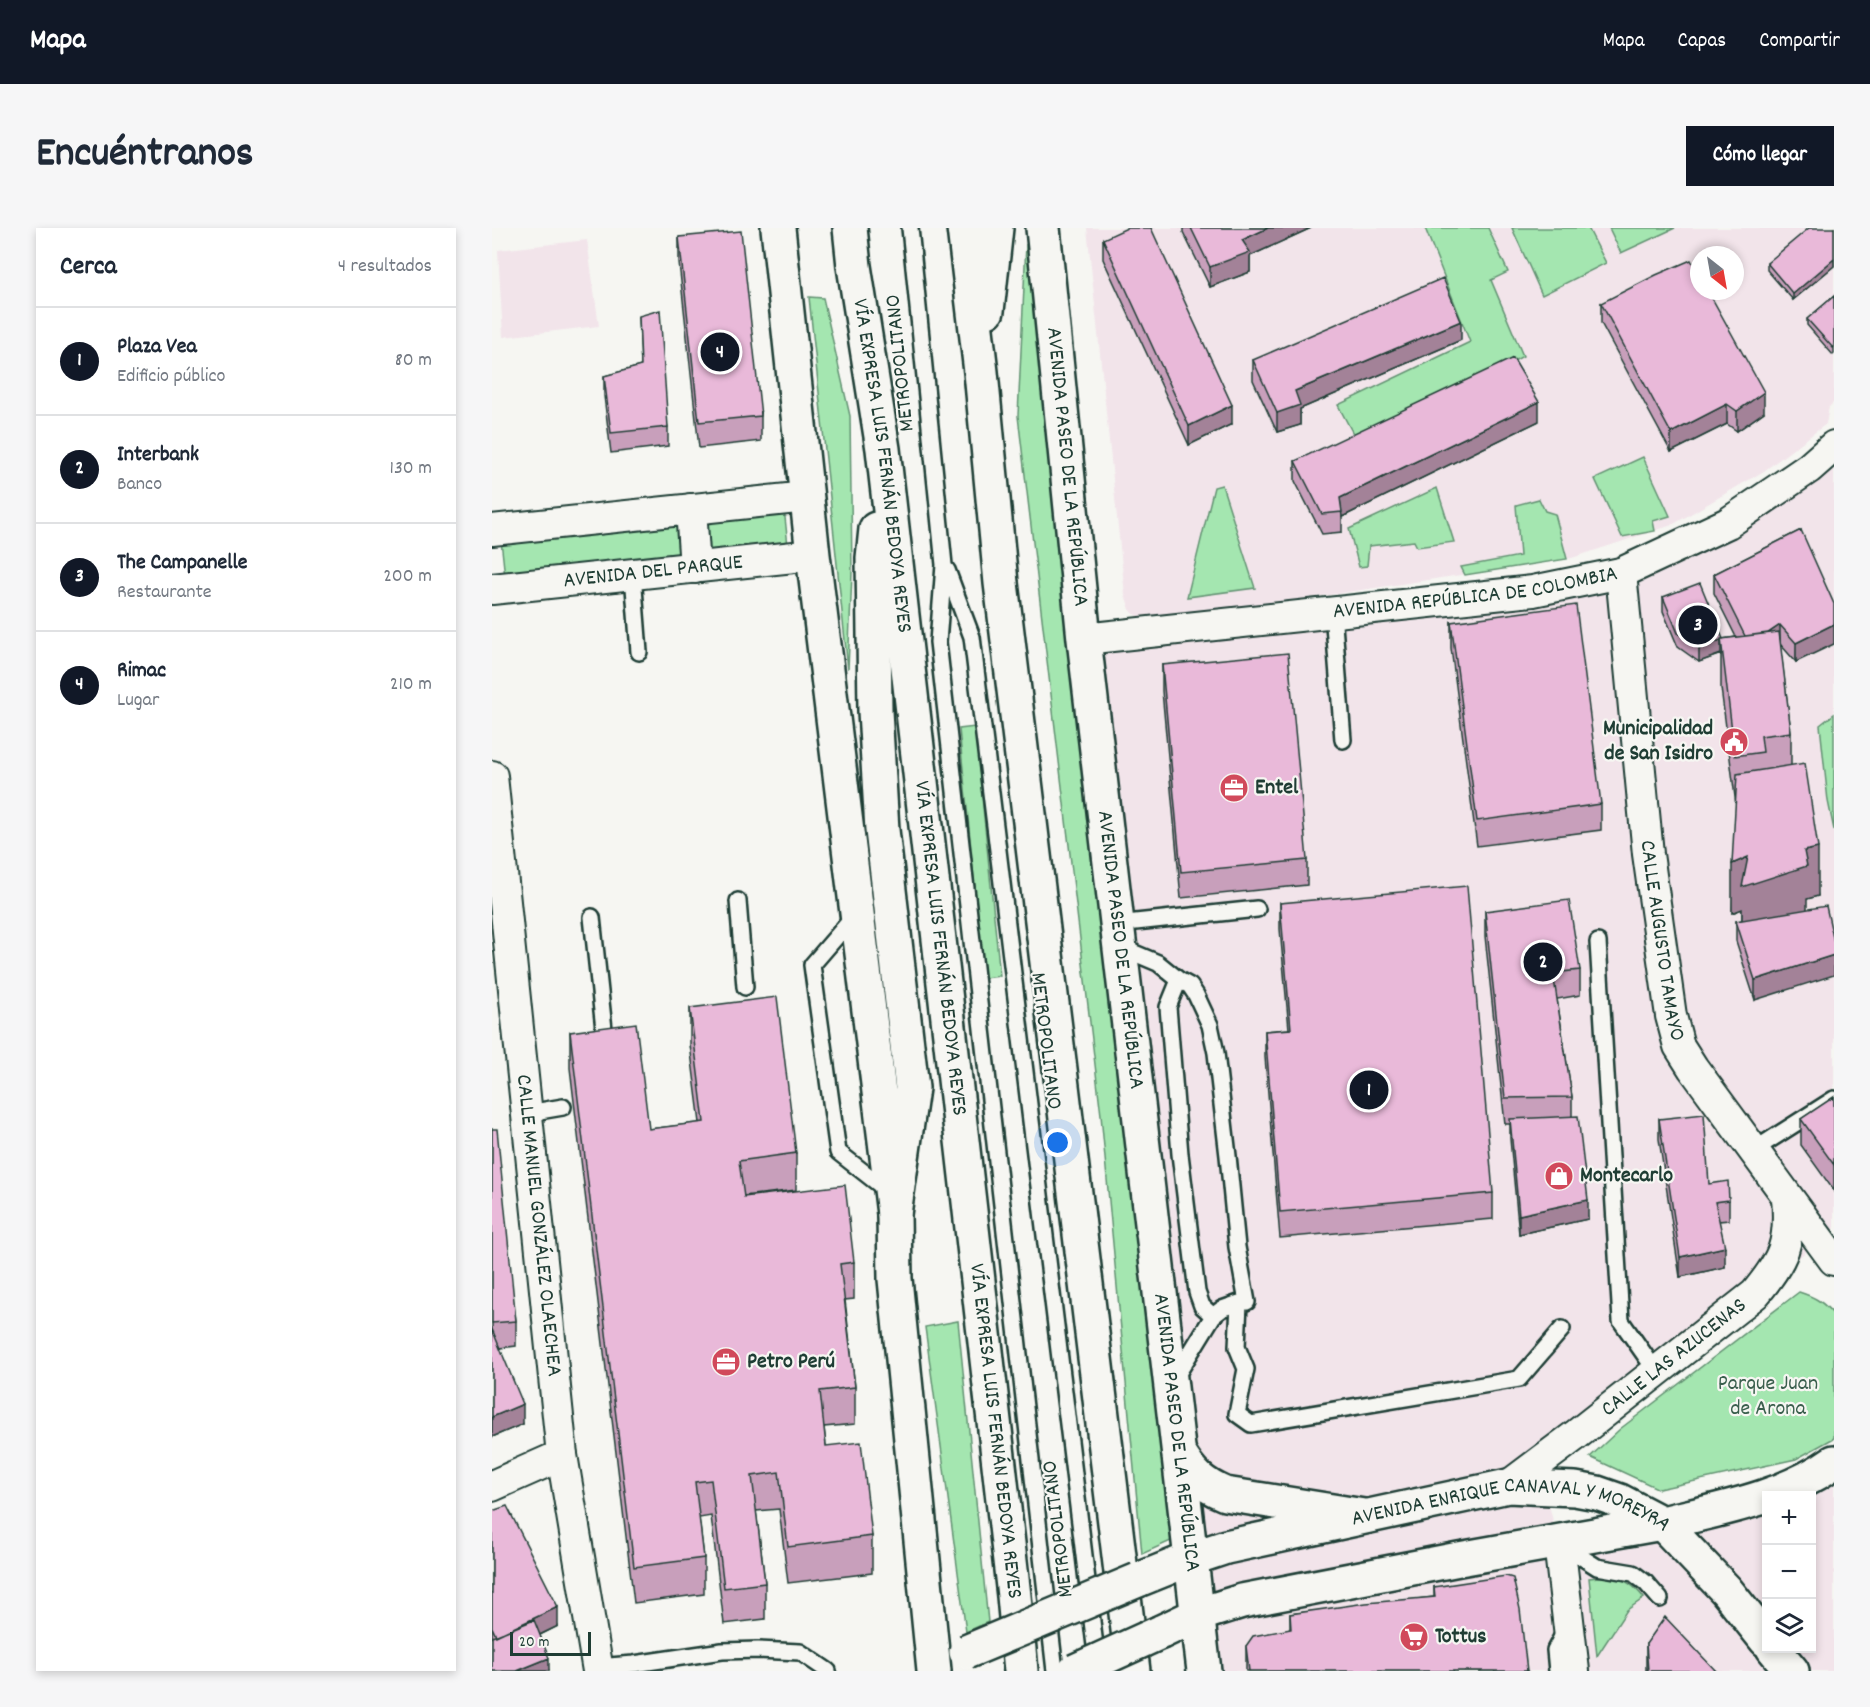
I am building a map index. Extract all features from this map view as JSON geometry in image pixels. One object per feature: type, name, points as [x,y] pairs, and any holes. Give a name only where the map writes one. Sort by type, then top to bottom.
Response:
[{"type":"main road","points":[[778,228],[813,555],[892,1204],[895,1279],[930,1669]]},
{"type":"main road","points":[[838,228],[854,266]]},
{"type":"main road","name":"VÍA EXPRESA LUIS FERNÁN BEDOYA REYES","points":[[850,228],[882,449],[1021,1671]]},
{"type":"main road","points":[[964,228],[981,372],[1001,583],[1133,1671]]},
{"type":"main road","points":[[981,372],[996,228]]},
{"type":"main road","name":"AVENIDA PASEO DE LA REPÚBLICA","points":[[1043,228],[1084,639],[1204,1671]]},
{"type":"main road","points":[[882,449],[873,558],[875,711],[882,830],[912,1088],[892,1204]]},
{"type":"main road","points":[[1179,1453],[1187,1467],[1198,1479],[1225,1494],[1364,1516]]},
{"type":"main road","points":[[1762,1634],[1726,1590],[1662,1524],[1737,1505],[1793,1487],[1834,1462]]},
{"type":"main road","name":"AVENIDA ENRIQUE CANAVAL Y MOREYRA","points":[[930,1669],[1190,1559],[1226,1548],[1364,1516],[1509,1486],[1575,1489],[1597,1493],[1620,1501],[1662,1524]]},
{"type":"main road","name":"AVENIDA ENRIQUE CANAVAL Y MOREYRA","points":[[1075,1671],[1197,1615],[1242,1601],[1448,1561],[1662,1524]]},
{"type":"main road","points":[[1777,1653],[1792,1671]]},
{"type":"street","name":"AVENIDA REPÚBLICA DE COLOMBIA","points":[[1084,639],[1533,591],[1621,573],[1728,523],[1809,468],[1834,446]]},
{"type":"street","points":[[492,530],[807,497]]},
{"type":"street","points":[[692,509],[695,568]]},
{"type":"street","name":"AVENIDA DEL PARQUE","points":[[492,589],[813,555]]},
{"type":"street","name":"CALLE AUGUSTO TAMAYO","points":[[1621,573],[1648,854],[1671,1016],[1679,1046],[1834,1260]]},
{"type":"street","name":"CALLE MANUEL GONZÁLEZ OLAECHEA","points":[[492,776],[562,1455],[596,1670]]},
{"type":"street","name":"CALLE LAS AZUCENAS","points":[[1509,1486],[1755,1294],[1773,1273],[1781,1258],[1789,1224],[1787,1197]]},
{"type":"street","points":[[492,1486],[562,1455]]},
{"type":"street","points":[[1559,1543],[1574,1671]]},
{"type":"lane","name":"METROPOLITANO","points":[[910,228],[945,565],[938,642],[1055,1671]]},
{"type":"lane","name":"METROPOLITANO","points":[[945,565],[972,637],[1098,1671]]},
{"type":"lane","points":[[633,574],[639,652]]},
{"type":"lane","points":[[1333,612],[1343,740]]},
{"type":"lane","points":[[738,901],[745,987]]},
{"type":"lane","points":[[1119,936],[1257,909]]},
{"type":"lane","points":[[856,914],[812,964],[838,1152],[892,1204]]},
{"type":"lane","points":[[592,916],[608,1060]]},
{"type":"lane","points":[[1119,936],[1190,986],[1210,1026],[1216,1053],[1243,1303],[1237,1347],[1246,1369],[1237,1414],[1251,1424],[1519,1379],[1562,1329]]},
{"type":"lane","points":[[1598,942],[1621,1321],[1656,1371]]},
{"type":"lane","points":[[1179,980],[1168,1007],[1180,1154],[1197,1292],[1202,1306],[1213,1316]]},
{"type":"lane","points":[[1754,1150],[1834,1099]]},
{"type":"lane","points":[[528,1113],[563,1107]]},
{"type":"lane","points":[[1171,1384],[1213,1316],[1222,1309],[1243,1303]]},
{"type":"lane","points":[[1559,1543],[1597,1567],[1633,1573],[1646,1583],[1660,1599]]},
{"type":"lane","points":[[1557,1671],[1555,1650],[1568,1626]]},
{"type":"lane","points":[[596,1670],[722,1651],[758,1650],[800,1652],[828,1671]]},
{"type":"shaded area","points":[[1087,228],[1834,228],[1834,402],[1829,407],[1826,424],[1764,471],[1672,525],[1572,558],[1211,613],[1145,621],[1131,612],[1125,595]]},
{"type":"shaded area","points":[[587,240],[599,326],[503,337],[498,250]]},
{"type":"shaded area","points":[[1834,457],[1834,1258],[1820,1241],[1538,1461],[1558,1541],[1834,1461],[1834,1671],[1203,1671],[1098,649],[1646,578]]},
{"type":"green space","points":[[1425,228],[1488,228],[1508,272],[1491,280],[1523,356],[1357,441],[1338,405],[1470,342]]},
{"type":"green space","points":[[1512,228],[1588,228],[1606,263],[1542,295]]},
{"type":"green space","points":[[1609,228],[1675,228],[1621,253]]},
{"type":"green space","points":[[1026,244],[1038,271],[1173,1540],[1142,1554],[1101,1115],[1018,416]]},
{"type":"green space","points":[[809,297],[823,298],[850,416],[852,573],[848,669]]},
{"type":"green space","points":[[1643,457],[1670,516],[1653,521],[1655,531],[1622,537],[1595,479]]},
{"type":"green space","points":[[1222,485],[1255,588],[1187,597],[1214,487]]},
{"type":"green space","points":[[1437,488],[1454,542],[1417,547],[1414,541],[1369,546],[1367,566],[1359,567],[1349,529]]},
{"type":"green space","points":[[1539,499],[1545,511],[1555,514],[1567,559],[1465,575],[1461,567],[1520,556],[1516,505]]},
{"type":"green space","points":[[784,508],[788,546],[505,577],[501,540]]},
{"type":"green space","points":[[1834,714],[1834,830],[1828,801],[1820,725]]},
{"type":"green space","points":[[975,727],[1000,976],[984,978],[959,729]]},
{"type":"green space","name":"Parque Juan de Arona","points":[[1799,1292],[1818,1301],[1834,1315],[1834,1438],[1796,1459],[1659,1489],[1590,1457],[1620,1429]]},
{"type":"green space","points":[[958,1321],[988,1622],[966,1632],[925,1327]]},
{"type":"green space","points":[[1609,1576],[1629,1583],[1644,1598],[1627,1610],[1597,1656],[1589,1578]]},
{"type":"building","points":[[1127,228],[1151,228],[1232,405],[1189,426],[1103,239]]},
{"type":"building","points":[[1191,228],[1268,228],[1242,240],[1250,252],[1210,267]]},
{"type":"building","points":[[1809,228],[1834,228],[1834,259],[1793,294],[1767,263]]},
{"type":"building","points":[[741,231],[761,416],[699,422],[679,237]]},
{"type":"building","points":[[1690,260],[1690,300],[1713,300],[1764,392],[1737,411],[1727,404],[1671,433],[1601,303]]},
{"type":"building","points":[[1443,278],[1461,321],[1295,391],[1300,405],[1277,413],[1253,360]]},
{"type":"building","points":[[1834,296],[1834,347],[1833,348],[1807,319]]},
{"type":"building","points":[[660,310],[668,427],[611,433],[604,376],[641,366],[639,316]]},
{"type":"building","points":[[1513,358],[1539,402],[1340,498],[1342,512],[1322,514],[1295,461]]},
{"type":"building","points":[[1801,530],[1834,604],[1834,624],[1796,643],[1780,625],[1768,633],[1745,636],[1714,574]]},
{"type":"building","points":[[1700,583],[1723,639],[1699,649],[1678,633],[1663,597]]},
{"type":"building","points":[[1576,605],[1601,804],[1477,821],[1451,622]]},
{"type":"building","points":[[1779,632],[1791,732],[1761,736],[1763,752],[1735,756],[1721,639]]},
{"type":"building","name":"Entel","points":[[1288,653],[1307,860],[1181,872],[1162,665]]},
{"type":"building","points":[[1805,763],[1818,848],[1804,851],[1807,866],[1742,887],[1748,857],[1732,864],[1737,774]]},
{"type":"building","points":[[1467,886],[1493,1193],[1280,1212],[1265,1031],[1291,1029],[1280,903]]},
{"type":"building","points":[[1569,900],[1580,970],[1553,973],[1572,1097],[1505,1098],[1485,911]]},
{"type":"building","points":[[1826,906],[1834,942],[1834,955],[1755,980],[1736,921]]},
{"type":"building","name":"Petro Perú","points":[[777,997],[796,1153],[739,1161],[744,1197],[845,1185],[854,1262],[840,1264],[855,1387],[820,1391],[826,1446],[861,1442],[872,1536],[788,1547],[779,1472],[752,1476],[765,1583],[724,1588],[711,1480],[695,1482],[704,1558],[634,1567],[570,1032],[636,1023],[649,1129],[704,1122],[690,1008]]},
{"type":"building","points":[[1834,1097],[1834,1165],[1801,1119]]},
{"type":"building","points":[[1704,1114],[1709,1184],[1728,1181],[1729,1200],[1715,1202],[1725,1247],[1680,1257],[1659,1119]]},
{"type":"building","points":[[1578,1116],[1588,1200],[1519,1215],[1510,1119]]},
{"type":"building","points":[[492,1129],[497,1129],[516,1321],[492,1323]]},
{"type":"building","points":[[492,1329],[523,1404],[492,1417]]},
{"type":"building","points":[[507,1506],[558,1607],[496,1636],[492,1627],[492,1511]]},
{"type":"building","name":"Tottus","points":[[1506,1576],[1513,1578],[1520,1609],[1527,1671],[1249,1671],[1246,1646],[1253,1636],[1291,1629],[1290,1614],[1366,1603],[1435,1597],[1434,1587]]},
{"type":"building","points":[[1665,1617],[1716,1671],[1648,1671],[1646,1644]]},
{"type":"building","points":[[534,1620],[549,1658],[517,1671],[492,1671],[492,1637]]},
{"type":"place","name":"Rimac","points":[[720,352]]},
{"type":"place","name":"The Campanelle","points":[[1698,625]]},
{"type":"place","name":"Municipalidad de San Isidro","points":[[1734,742]]},
{"type":"place","name":"Entel","points":[[1234,788]]},
{"type":"place","name":"Interbank","points":[[1543,962]]},
{"type":"place","name":"Plaza Vea","points":[[1369,1090]]},
{"type":"place","name":"Montecarlo","points":[[1559,1176]]},
{"type":"place","name":"Petro Perú","points":[[726,1362]]},
{"type":"place","name":"Tottus","points":[[1414,1637]]}]
